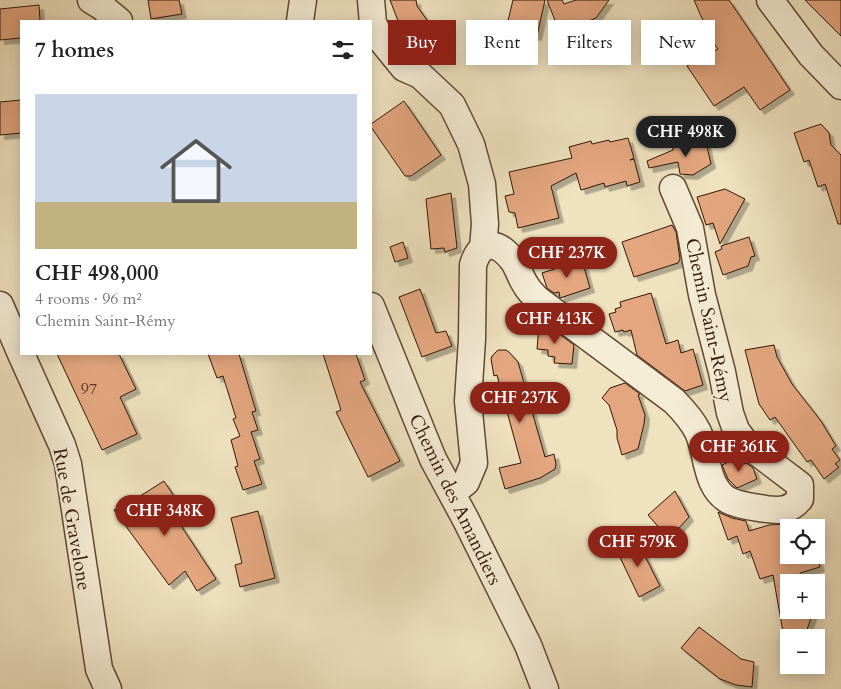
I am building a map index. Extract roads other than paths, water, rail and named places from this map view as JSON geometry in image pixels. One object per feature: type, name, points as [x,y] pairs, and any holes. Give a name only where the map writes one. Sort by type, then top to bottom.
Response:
[{"type":"street","points":[[91,0],[102,6],[118,20]]},
{"type":"street","points":[[300,20],[303,0]]},
{"type":"street","points":[[371,0],[373,23],[382,41],[404,68],[420,75],[452,105],[471,144],[482,184],[485,224],[483,248],[476,254],[473,265],[472,338],[468,401],[474,463],[466,482],[452,493]]},
{"type":"street","points":[[770,0],[811,55],[841,86]]},
{"type":"street","name":"Chemin Saint-Rémy","points":[[483,248],[490,244],[498,246],[514,261],[527,287],[537,299],[684,411],[698,432],[712,481],[720,493],[728,500],[773,510],[791,508],[800,499],[800,486],[746,444],[736,430],[730,414],[722,372],[702,295],[690,228],[673,188]]},
{"type":"street","name":"Rue de Gravelone","points":[[0,305],[20,352]]},
{"type":"street","name":"Chemin des Amandiers","points":[[372,309],[433,459],[528,645],[545,689]]},
{"type":"street","name":"Rue de Gravelone","points":[[21,355],[62,445],[68,464],[99,669],[108,689]]}]
